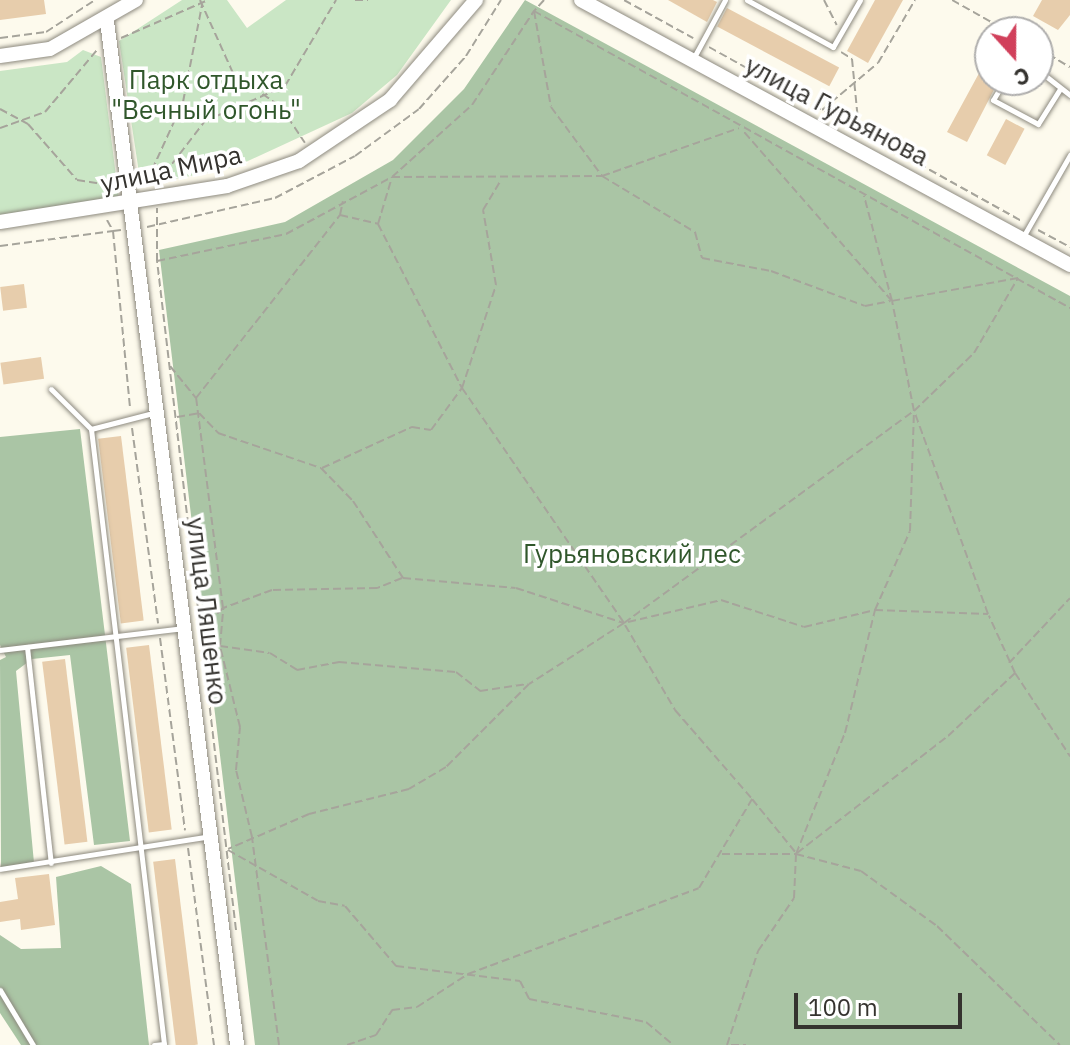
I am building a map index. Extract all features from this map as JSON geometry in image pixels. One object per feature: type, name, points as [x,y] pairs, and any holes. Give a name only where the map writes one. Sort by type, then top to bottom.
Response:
[{"type":"main road","points":[[0,56],[50,49],[107,21],[136,0]]},
{"type":"main road","name":"улица Мира","points":[[0,222],[132,204],[227,186],[299,161],[349,133],[427,64],[476,0]]},
{"type":"main road","name":"улица Гурьянова","points":[[581,0],[692,61],[1026,232],[1070,265]]},
{"type":"main road","name":"улица Ляшенко","points":[[107,21],[158,411],[193,629],[211,836],[237,1045]]},
{"type":"lane","points":[[692,61],[725,0]]},
{"type":"lane","points":[[747,0],[833,47],[860,0]]},
{"type":"lane","points":[[1054,85],[1070,95]]},
{"type":"lane","points":[[995,96],[993,100],[1038,124],[1059,90]]},
{"type":"lane","points":[[1026,232],[1070,155]]},
{"type":"lane","points":[[51,389],[91,429],[138,849],[164,1044],[154,1045]]},
{"type":"lane","points":[[91,429],[158,411]]},
{"type":"lane","points":[[0,650],[193,629]]},
{"type":"lane","points":[[27,647],[51,863]]},
{"type":"lane","points":[[0,869],[211,836]]},
{"type":"lane","points":[[0,990],[33,1045]]},
{"type":"path","points":[[0,38],[46,32],[95,0]]},
{"type":"path","points":[[201,1],[183,102],[146,182],[165,173],[205,121],[285,86],[305,61],[336,0]]},
{"type":"path","points":[[355,0],[368,0]]},
{"type":"path","points":[[157,261],[286,234],[344,199],[392,177],[472,105],[544,0]]},
{"type":"path","points":[[624,0],[859,132],[1026,232],[1070,247]]},
{"type":"path","points":[[824,0],[841,33]]},
{"type":"path","points":[[822,111],[854,79],[878,63],[915,0]]},
{"type":"path","points":[[952,0],[980,16]]},
{"type":"path","points":[[201,1],[224,59],[260,96],[281,107],[307,147]]},
{"type":"path","points":[[534,11],[1070,308]]},
{"type":"path","points":[[534,11],[551,107],[602,176],[695,232],[702,258],[771,271],[865,306],[1018,278]]},
{"type":"path","points":[[833,47],[852,59],[859,132]]},
{"type":"path","points":[[0,109],[28,124],[77,180],[98,188]]},
{"type":"path","points":[[392,177],[602,176],[740,127]]},
{"type":"path","points":[[740,127],[892,301]]},
{"type":"path","points":[[392,177],[378,224],[462,388],[624,623],[675,710],[796,854]]},
{"type":"path","points":[[321,468],[412,427],[431,430],[462,388],[496,285],[483,210],[502,178]]},
{"type":"path","points":[[863,194],[892,301],[914,411],[988,614],[1008,664],[1070,756]]},
{"type":"path","points":[[196,398],[340,215],[344,199]]},
{"type":"path","points":[[340,215],[378,224]]},
{"type":"path","points":[[158,226],[157,261],[177,417],[193,629],[227,849],[237,940]]},
{"type":"path","points":[[0,246],[113,231],[131,419],[214,1045]]},
{"type":"path","points":[[227,849],[309,814],[409,789],[446,767],[529,684],[624,623],[914,411],[974,353],[1018,278]]},
{"type":"path","points":[[169,365],[196,398],[199,413],[223,608],[220,646],[240,727],[236,770],[252,837],[279,1045]]},
{"type":"path","points":[[746,1045],[729,1045],[758,951],[794,898],[796,854],[845,733],[875,610],[910,531],[914,411]]},
{"type":"path","points":[[177,417],[199,413]]},
{"type":"path","points":[[199,413],[218,433],[321,468],[353,501],[403,578]]},
{"type":"path","points":[[193,629],[223,608],[272,590],[377,588],[403,578],[516,588],[624,623],[721,600],[804,627],[875,610],[988,614]]},
{"type":"path","points":[[1008,664],[1070,598]]},
{"type":"path","points":[[193,629],[220,646],[270,653],[297,670],[339,662],[456,672],[480,691],[529,684]]},
{"type":"path","points":[[796,854],[948,736],[1015,673]]},
{"type":"path","points":[[347,1045],[376,1035],[392,1010],[417,1007],[468,974],[699,888],[752,799]]},
{"type":"path","points":[[227,849],[318,901],[345,906],[396,966],[520,981],[529,999],[646,1022],[673,1045]]},
{"type":"path","points":[[721,854],[796,854],[861,871],[924,917],[1060,1045]]},
{"type":"green space","name":"Парк отдыха \"Вечный огонь\"","points":[[182,0],[227,0],[247,28],[286,0],[451,0],[397,75],[352,113],[235,167],[141,186],[119,41]]},
{"type":"green space","name":"Гурьяновский лес","points":[[525,0],[1070,296],[1070,1045],[255,1045],[159,250],[285,222],[393,160],[464,89]]},
{"type":"green space","points":[[83,50],[101,57],[119,200],[0,215],[0,71],[67,62]]},
{"type":"green space","points":[[80,429],[130,841],[94,845],[70,655],[32,659],[16,671],[34,863],[1,868],[0,660],[6,657],[0,645],[0,437]]},
{"type":"green space","points":[[101,866],[131,884],[149,1045],[21,1045],[0,1013],[0,935],[21,949],[61,948],[56,877]]},
{"type":"building","points":[[0,0],[44,0],[46,14],[0,20]]},
{"type":"building","points":[[668,0],[713,0],[717,2],[707,22]]},
{"type":"building","points":[[875,0],[903,0],[868,63],[847,51]]},
{"type":"building","points":[[1042,0],[1070,0],[1070,15],[1058,30],[1054,28],[1054,16],[1033,16]]},
{"type":"building","points":[[727,8],[839,68],[829,86],[717,27]]},
{"type":"building","points":[[974,82],[974,96],[991,96],[967,142],[947,132]]},
{"type":"building","points":[[1006,119],[1025,129],[1005,165],[987,155]]},
{"type":"building","points":[[24,284],[27,308],[3,311],[0,287]]},
{"type":"building","points":[[41,357],[44,379],[3,384],[0,363]]},
{"type":"building","points":[[121,436],[144,621],[121,623],[98,439]]},
{"type":"building","points":[[149,645],[172,830],[149,832],[126,648]]},
{"type":"building","points":[[65,659],[87,842],[65,844],[42,662]]},
{"type":"building","points":[[175,859],[198,1045],[176,1045],[153,862]]},
{"type":"building","points":[[49,874],[55,925],[21,930],[20,919],[0,922],[0,902],[18,899],[15,878]]}]
